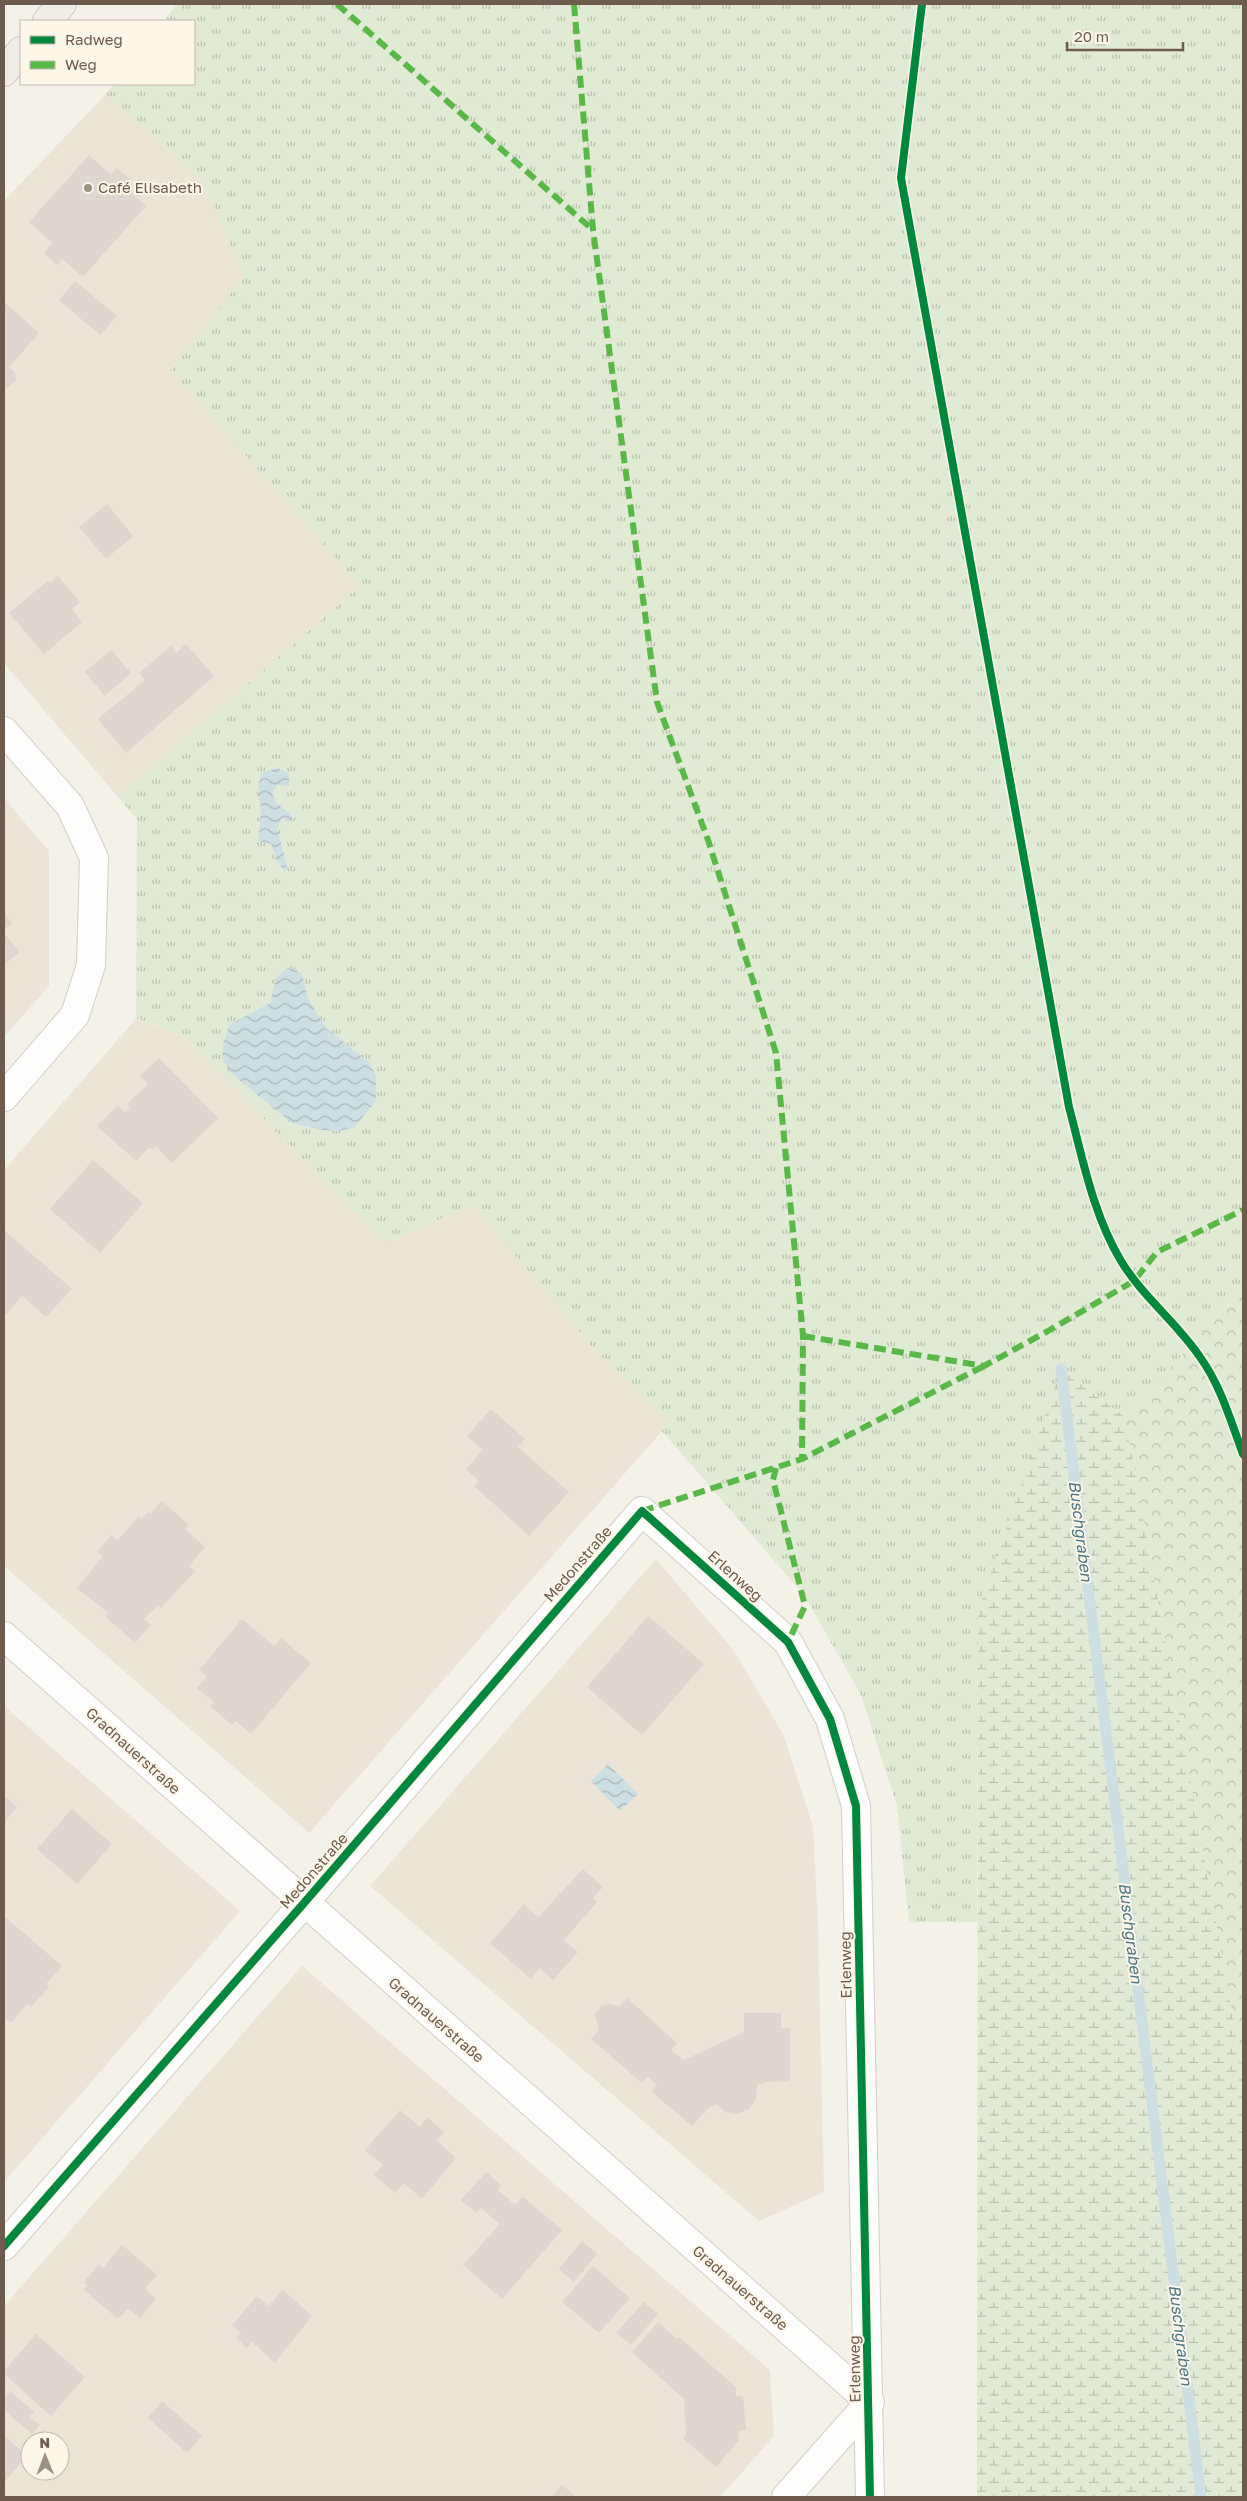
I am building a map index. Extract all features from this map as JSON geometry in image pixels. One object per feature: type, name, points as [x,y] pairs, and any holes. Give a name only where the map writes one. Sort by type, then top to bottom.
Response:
[{"type":"main road","points":[[48,20],[62,4]]},
{"type":"main road","points":[[4,72],[20,52]]},
{"type":"street","points":[[4,731],[70,806],[94,858],[91,966],[76,1015],[4,1097]]},
{"type":"street","name":"Medonstraße","points":[[4,2246],[304,1903],[642,1511]]},
{"type":"street","name":"Erlenweg","points":[[642,1511],[788,1642],[830,1719],[856,1806],[870,2402],[870,2497]]},
{"type":"street","name":"Gradnauerstraße","points":[[4,1636],[870,2402]]},
{"type":"street","points":[[786,2497],[870,2402]]},
{"type":"shaded area","points":[[106,94],[202,181],[244,276],[171,370],[360,586],[118,797],[4,663],[4,201]]},
{"type":"shaded area","points":[[4,798],[49,851],[49,986],[4,1037]]},
{"type":"shaded area","points":[[136,1019],[186,1038],[384,1243],[473,1205],[593,1348],[665,1418],[662,1431],[309,1833],[4,1566],[4,1170]]},
{"type":"shaded area","points":[[656,1559],[735,1652],[784,1736],[813,1827],[818,1924],[824,2192],[759,2221],[370,1886]]},
{"type":"shaded area","points":[[4,1706],[240,1911],[4,2182]]},
{"type":"shaded area","points":[[302,1966],[770,2370],[774,2436],[720,2497],[4,2497],[4,2306]]},
{"type":"green space","points":[[177,4],[1243,4],[1243,1289],[1125,1417],[1062,1369],[978,1610],[977,1922],[909,1922],[897,1806],[861,1695],[804,1595],[662,1431],[665,1418],[593,1348],[473,1205],[384,1243],[186,1038],[136,1018],[137,819],[118,797],[360,586],[171,370],[244,276],[202,181],[106,94],[113,85],[195,85],[195,20],[164,20]]},
{"type":"green space","points":[[1243,1289],[1243,2073],[1125,1417]]},
{"type":"green space","points":[[1061,1369],[1125,1417],[1243,2073],[1243,2497],[977,2497],[978,1610]]},
{"type":"water","points":[[277,768],[289,773],[289,786],[277,785],[272,794],[278,805],[291,814],[291,819],[288,823],[283,818],[277,828],[287,865],[285,872],[277,861],[271,844],[258,841],[261,810],[258,788],[261,773]]},
{"type":"water","points":[[293,968],[302,974],[308,999],[327,1029],[368,1061],[376,1076],[376,1101],[354,1128],[338,1131],[321,1130],[292,1123],[230,1072],[222,1057],[224,1040],[229,1025],[270,1003],[276,980],[282,972]]},
{"type":"water","points":[[608,1764],[638,1794],[620,1811],[591,1781]]},
{"type":"building","points":[[89,155],[111,175],[117,168],[130,179],[124,186],[146,206],[83,277],[62,259],[57,265],[44,253],[52,243],[29,222]]},
{"type":"building","points":[[75,281],[117,316],[100,335],[59,300]]},
{"type":"building","points":[[4,302],[39,333],[9,367],[15,372],[16,380],[4,391]]},
{"type":"building","points":[[107,504],[133,536],[106,559],[79,527]]},
{"type":"building","points":[[58,576],[80,602],[72,609],[82,622],[44,654],[9,613],[48,581],[50,583]]},
{"type":"building","points":[[173,644],[172,647],[176,653],[186,644],[214,676],[126,753],[98,719],[145,680],[139,673]]},
{"type":"building","points":[[111,650],[131,673],[105,696],[85,672]]},
{"type":"building","points":[[4,913],[12,923],[4,929]]},
{"type":"building","points":[[4,933],[20,952],[4,965]]},
{"type":"building","points":[[159,1058],[218,1118],[172,1163],[156,1146],[152,1149],[150,1147],[136,1161],[97,1126],[118,1105],[125,1113],[130,1107],[127,1104],[148,1084],[140,1076]]},
{"type":"building","points":[[93,1160],[143,1203],[100,1253],[50,1209]]},
{"type":"building","points":[[4,1230],[72,1289],[46,1317],[22,1296],[4,1317]]},
{"type":"building","points":[[491,1409],[525,1439],[518,1447],[569,1492],[529,1536],[474,1486],[479,1481],[466,1469],[483,1450],[467,1436]]},
{"type":"building","points":[[162,1501],[189,1525],[185,1529],[205,1547],[189,1566],[195,1571],[161,1608],[158,1605],[144,1619],[151,1625],[135,1643],[105,1616],[108,1613],[77,1588],[103,1556],[97,1552],[111,1535],[118,1540],[138,1517],[141,1519],[148,1512],[150,1514]]},
{"type":"building","points":[[648,1616],[704,1664],[642,1735],[587,1687]]},
{"type":"building","points":[[242,1619],[274,1646],[281,1638],[311,1663],[251,1734],[236,1721],[232,1725],[210,1706],[214,1702],[197,1688],[207,1677],[199,1670]]},
{"type":"building","points":[[4,1795],[17,1807],[4,1823]]},
{"type":"building","points":[[72,1809],[112,1844],[77,1884],[37,1849]]},
{"type":"building","points":[[583,1869],[603,1887],[593,1898],[597,1902],[564,1940],[578,1952],[553,1980],[540,1968],[531,1979],[490,1943],[524,1904],[538,1917]]},
{"type":"building","points":[[4,1916],[62,1966],[46,1984],[49,1987],[31,2007],[27,2004],[11,2023],[4,2017]]},
{"type":"building","points":[[627,1998],[677,2043],[671,2050],[684,2060],[744,2032],[744,2013],[781,2013],[781,2028],[790,2028],[790,2081],[766,2082],[757,2085],[756,2100],[749,2109],[736,2114],[725,2112],[716,2104],[708,2109],[692,2126],[652,2092],[657,2085],[648,2077],[642,2083],[591,2039],[599,2030],[595,2014],[602,2005],[611,2004],[619,2007]]},
{"type":"building","points":[[400,2110],[420,2127],[427,2117],[444,2132],[437,2141],[456,2158],[422,2199],[404,2183],[395,2193],[374,2175],[383,2165],[365,2150]]},
{"type":"building","points":[[486,2172],[501,2185],[498,2190],[515,2205],[523,2197],[562,2230],[502,2299],[463,2265],[500,2224],[481,2208],[477,2213],[461,2200]]},
{"type":"building","points":[[582,2241],[597,2254],[574,2282],[559,2269]]},
{"type":"building","points":[[122,2245],[157,2275],[145,2289],[156,2299],[140,2318],[128,2308],[118,2319],[84,2290],[87,2285],[84,2282],[99,2264],[103,2268]]},
{"type":"building","points":[[593,2266],[630,2298],[599,2333],[562,2302]]},
{"type":"building","points":[[283,2290],[312,2316],[275,2363],[252,2342],[247,2348],[236,2338],[241,2333],[232,2325],[257,2296],[269,2306]]},
{"type":"building","points":[[644,2302],[658,2314],[631,2345],[616,2333]]},
{"type":"building","points":[[658,2322],[677,2339],[679,2337],[736,2387],[736,2396],[743,2396],[746,2430],[738,2431],[739,2440],[716,2467],[683,2438],[686,2435],[684,2399],[632,2352]]},
{"type":"building","points":[[36,2334],[85,2377],[51,2416],[4,2374],[4,2371]]},
{"type":"building","points":[[10,2391],[34,2412],[30,2417],[40,2425],[35,2431],[28,2431],[4,2410],[4,2398]]},
{"type":"building","points":[[162,2401],[202,2436],[187,2453],[148,2418]]},
{"type":"building","points":[[4,2435],[20,2450],[20,2464],[4,2482]]},
{"type":"building","points":[[562,2485],[576,2497],[551,2497]]},
{"type":"waterway","name":"Buschgraben","points":[[1061,1369],[1201,2497]]},
{"type":"marked path","points":[[337,4],[593,230]]},
{"type":"marked path","points":[[574,4],[593,230],[657,702],[708,840],[776,1053],[803,1336],[802,1459]]},
{"type":"marked path","points":[[803,1336],[984,1366],[1134,1281],[1157,1252],[1243,1210]]},
{"type":"marked path","points":[[642,1511],[802,1459],[984,1366]]},
{"type":"marked path","points":[[776,1468],[773,1480],[805,1606],[788,1642]]},
{"type":"cycle path","points":[[922,4],[901,178],[1069,1107],[1096,1206],[1111,1243],[1139,1286],[1191,1345],[1207,1368],[1225,1404],[1243,1454]]},
{"type":"cycle path","points":[[4,2246],[304,1903],[642,1511],[788,1642],[830,1719],[856,1806],[870,2497]]},
{"type":"place","name":"Café Elisabeth","points":[[88,188]]}]
